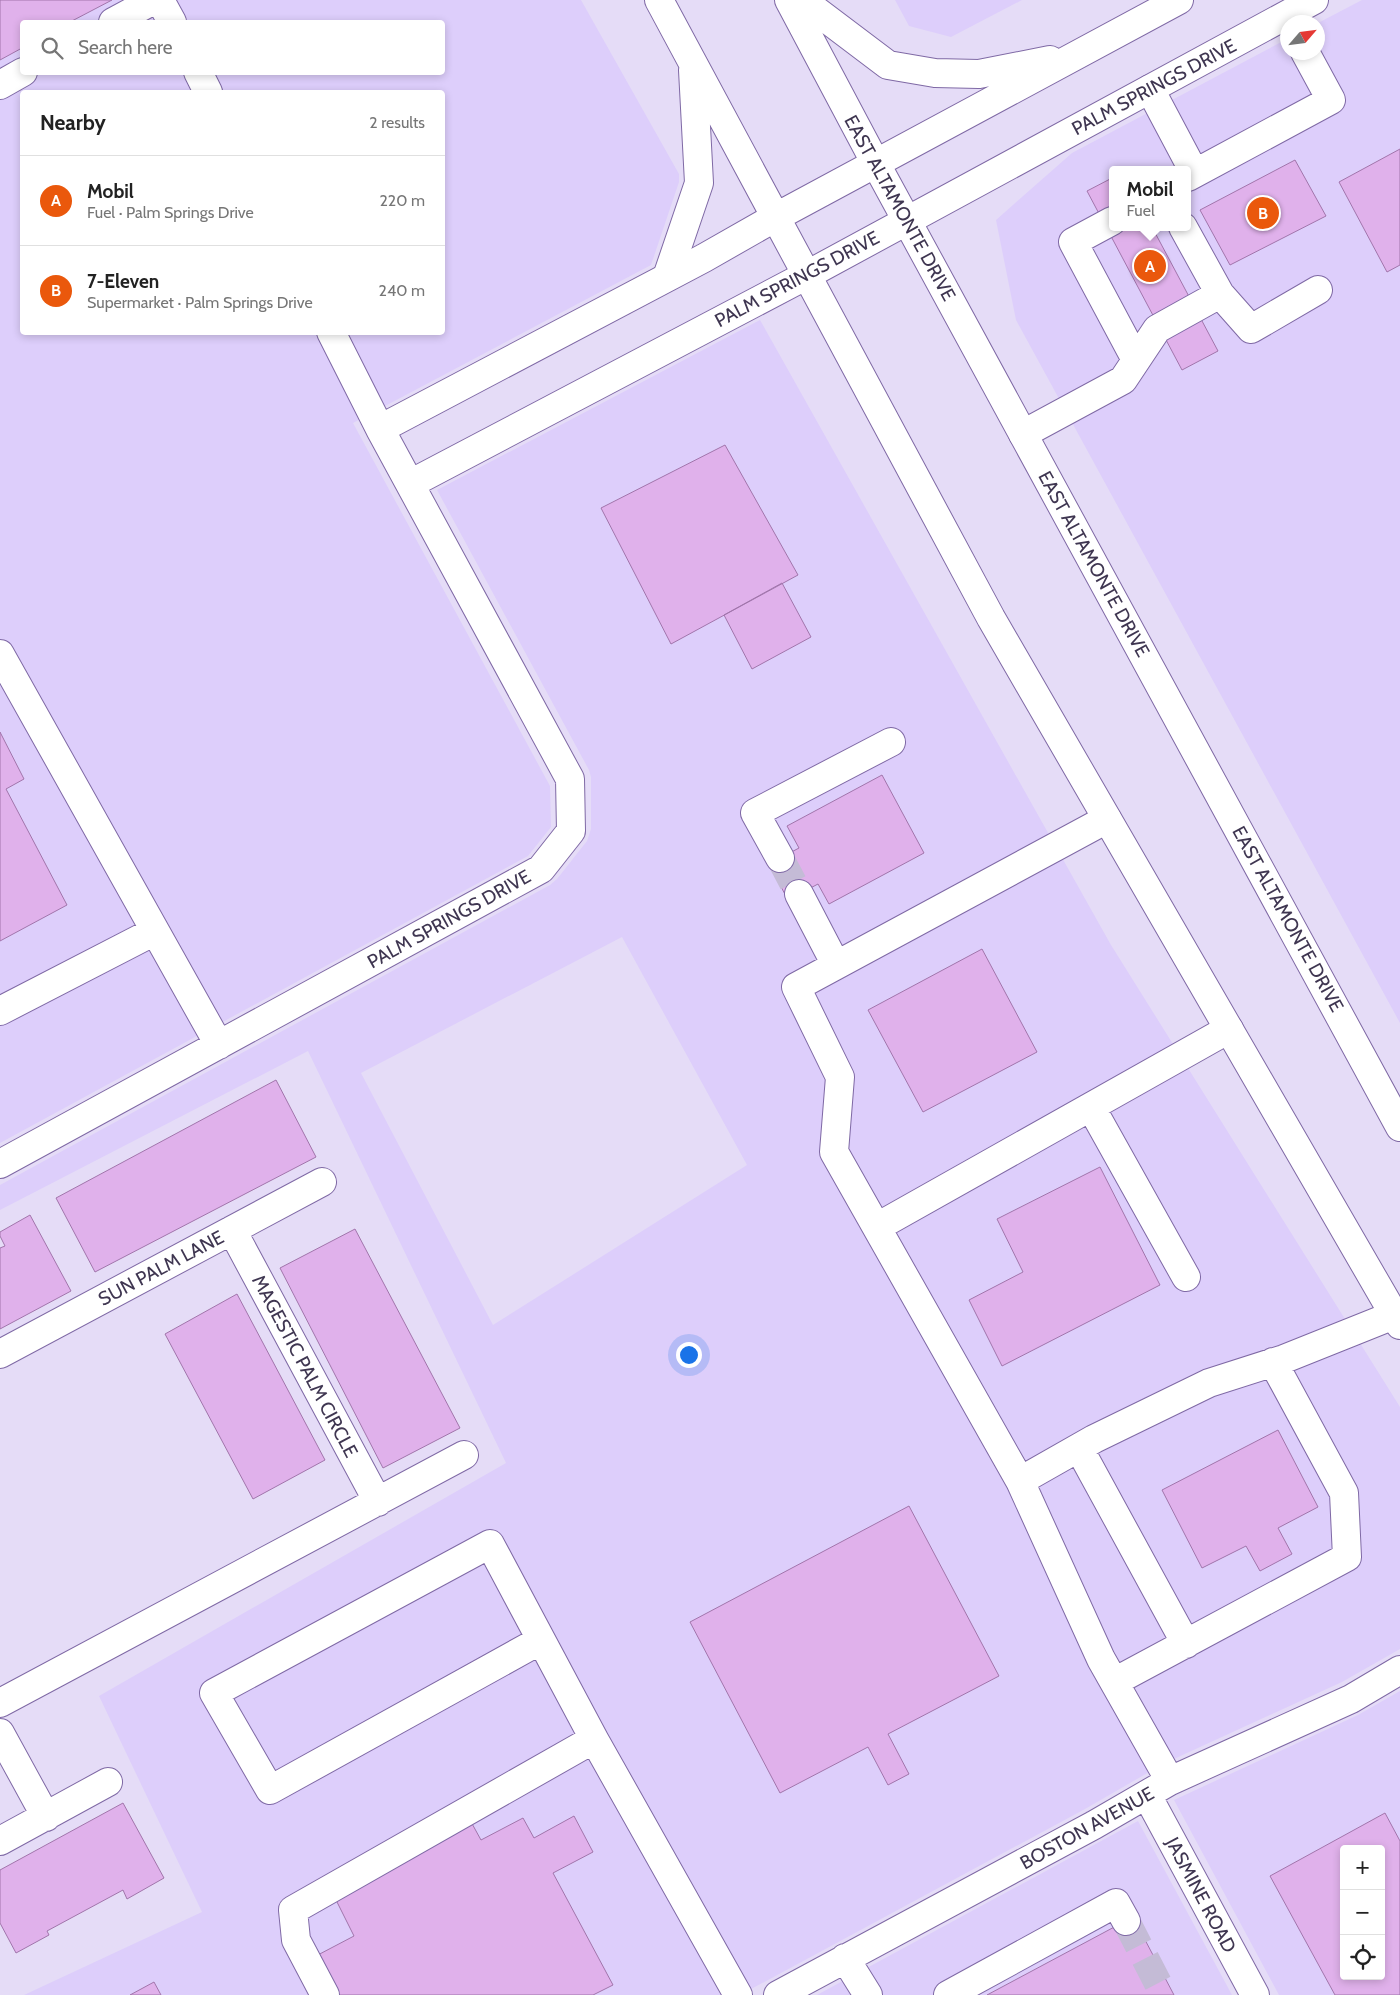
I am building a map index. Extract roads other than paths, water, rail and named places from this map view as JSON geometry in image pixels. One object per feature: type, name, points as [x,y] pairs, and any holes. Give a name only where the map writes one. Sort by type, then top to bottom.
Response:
[{"type":"main road","points":[[117,20],[154,0]]},
{"type":"main road","points":[[160,0],[171,20]]},
{"type":"main road","points":[[659,0],[991,618],[1397,1320],[1209,1383],[1079,1448],[1020,1482]]},
{"type":"main road","name":"EAST ALTAMONTE DRIVE","points":[[788,0],[1400,1127]]},
{"type":"main road","points":[[802,0],[888,65],[934,73],[979,74],[1080,53]]},
{"type":"main road","points":[[380,429],[668,277],[1180,0]]},
{"type":"main road","name":"PALM SPRINGS DRIVE","points":[[1293,15],[1314,0]]},
{"type":"main road","name":"PALM SPRINGS DRIVE","points":[[410,484],[807,275],[1150,89],[1280,23]]},
{"type":"main road","points":[[1191,175],[1331,100],[1309,60]]},
{"type":"main road","points":[[668,277],[699,182],[693,63]]},
{"type":"main road","points":[[0,85],[20,73]]},
{"type":"main road","points":[[200,75],[207,90]]},
{"type":"main road","points":[[1150,89],[1187,166]]},
{"type":"main road","points":[[1109,223],[1074,242],[1136,360]]},
{"type":"main road","points":[[1186,231],[1220,294],[1251,329],[1318,290]]},
{"type":"main road","points":[[1024,434],[1123,380],[1157,329],[1220,294]]},
{"type":"main road","name":"PALM SPRINGS DRIVE","points":[[0,1164],[541,869],[571,831],[570,779],[380,429],[333,335]]},
{"type":"main road","points":[[0,654],[219,1045]]},
{"type":"main road","points":[[780,858],[755,813],[892,742]]},
{"type":"main road","points":[[1107,819],[796,987],[840,1077],[834,1152],[1020,1482],[1101,1659],[1170,1781]]},
{"type":"main road","points":[[799,894],[836,965]]},
{"type":"main road","points":[[0,1011],[155,931]]},
{"type":"main road","points":[[876,1228],[1229,1029]]},
{"type":"main road","points":[[1091,1107],[1186,1277]]},
{"type":"main road","name":"SUN PALM LANE","points":[[0,1354],[322,1182]]},
{"type":"main road","name":"MAGESTIC PALM CIRCLE","points":[[232,1230],[378,1502]]},
{"type":"main road","points":[[1114,1682],[1347,1557],[1344,1493],[1273,1362]]},
{"type":"main road","points":[[1079,1448],[1186,1644]]},
{"type":"main road","points":[[0,1703],[464,1455]]},
{"type":"main road","points":[[541,1640],[270,1790],[214,1692],[490,1544],[594,1739],[738,1995]]},
{"type":"main road","name":"BOSTON AVENUE","points":[[778,1995],[1170,1781],[1350,1699],[1400,1670]]},
{"type":"main road","points":[[0,1733],[46,1817]]},
{"type":"main road","points":[[325,1995],[296,1940],[293,1910],[594,1739]]},
{"type":"main road","points":[[0,1841],[108,1782]]},
{"type":"main road","name":"JASMINE ROAD","points":[[1147,1795],[1255,1995]]},
{"type":"main road","points":[[948,1995],[1116,1903],[1126,1921]]},
{"type":"main road","points":[[845,1958],[868,1995]]},
{"type":"tunnel","points":[[780,858],[799,894]]},
{"type":"tunnel","points":[[1126,1921],[1164,1995]]},
{"type":"place","name":"7-Eleven","points":[[1263,213]]},
{"type":"place","name":"Mobil","points":[[1150,266]]}]
